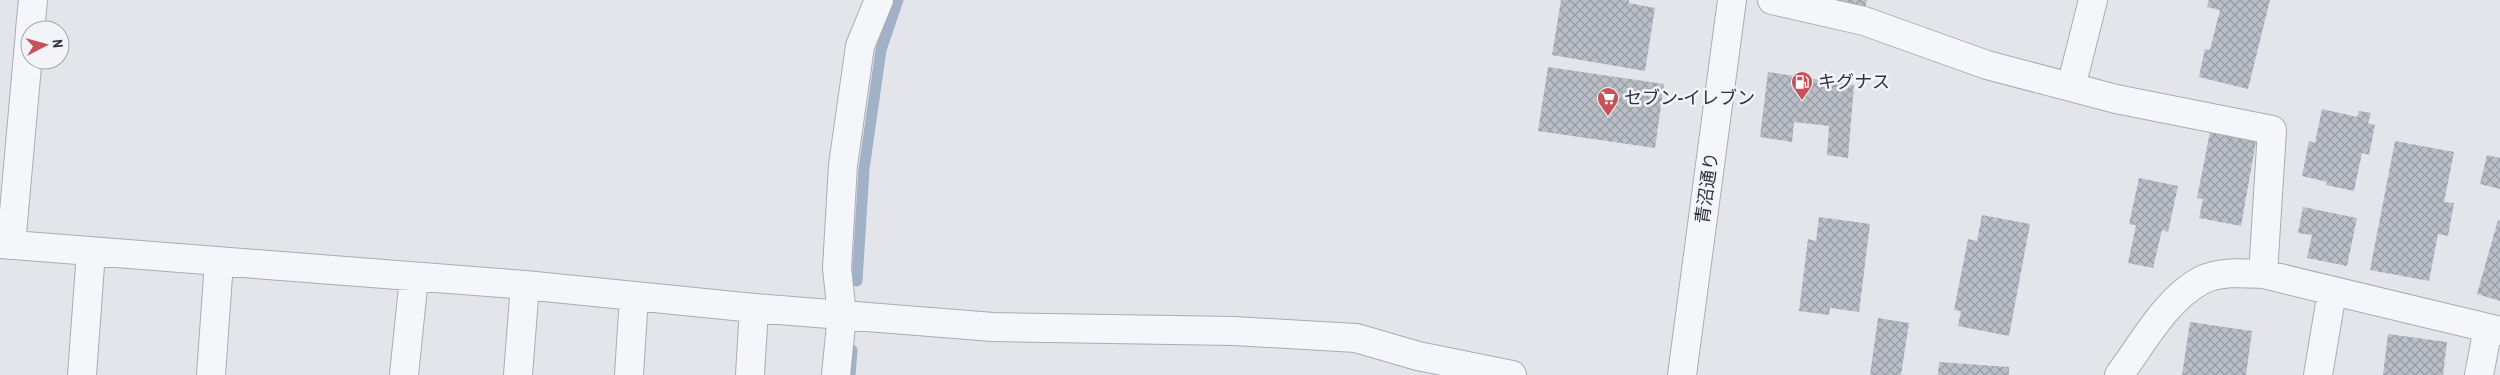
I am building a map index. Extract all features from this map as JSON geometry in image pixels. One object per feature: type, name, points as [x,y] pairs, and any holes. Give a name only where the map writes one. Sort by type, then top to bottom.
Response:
[{"type":"street","points":[[31,20],[33,0]]},
{"type":"street","points":[[836,375],[842,315],[837,268],[843,165],[860,46],[879,0]]},
{"type":"street","name":"青沼通り","points":[[1682,375],[1732,0]]},
{"type":"street","points":[[1772,0],[1864,22],[1987,64],[2116,99],[2272,130],[2263,274]]},
{"type":"street","points":[[2071,86],[2093,0]]},
{"type":"street","points":[[25,70],[5,245],[525,285],[754,308],[993,327],[1234,331],[1356,338],[1418,356],[1512,375]]},
{"type":"street","points":[[82,375],[91,252]]},
{"type":"street","points":[[211,375],[219,262]]},
{"type":"street","points":[[2119,375],[2164,314],[2184,293],[2204,280],[2236,272],[2263,274],[2494,330],[2478,375]]},
{"type":"street","points":[[404,375],[414,277]]},
{"type":"street","points":[[518,375],[525,285]]},
{"type":"street","points":[[2318,375],[2332,292]]},
{"type":"street","points":[[629,375],[634,296]]},
{"type":"street","points":[[750,375],[754,308]]},
{"type":"building","points":[[1561,0],[1629,0],[1629,3],[1655,8],[1645,71],[1552,55]]},
{"type":"building","points":[[1823,0],[1867,0],[1864,11]]},
{"type":"building","points":[[2209,0],[2270,0],[2248,89],[2199,77],[2205,49],[2210,50],[2220,10],[2207,7]]},
{"type":"building","points":[[1548,67],[1664,84],[1655,148],[1538,131]]},
{"type":"building","points":[[1768,72],[1854,85],[1848,158],[1827,155],[1829,126],[1794,122],[1792,142],[1760,137]]},
{"type":"building","points":[[2322,109],[2357,117],[2359,111],[2371,113],[2368,123],[2375,125],[2369,155],[2362,153],[2354,191],[2326,185],[2327,182],[2302,176],[2309,141],[2315,143]]},
{"type":"building","points":[[2210,132],[2256,141],[2241,226],[2199,218],[2203,199],[2197,198]]},
{"type":"building","points":[[2395,141],[2454,152],[2444,202],[2454,203],[2448,236],[2438,234],[2429,281],[2370,270]]},
{"type":"building","points":[[2487,155],[2500,158],[2500,189],[2480,184]]},
{"type":"building","points":[[2139,178],[2178,186],[2168,232],[2162,230],[2153,268],[2128,263],[2136,225],[2129,224]]},
{"type":"building","points":[[2303,207],[2357,218],[2347,266],[2307,258],[2312,235],[2298,233]]},
{"type":"building","points":[[1982,215],[2030,224],[2009,336],[1958,326],[1961,311],[1954,310],[1968,239],[1977,241]]},
{"type":"building","points":[[1819,217],[1870,224],[1859,312],[1830,308],[1829,315],[1799,311],[1808,239],[1816,241]]},
{"type":"building","points":[[2498,220],[2500,221],[2500,301],[2477,294]]},
{"type":"building","points":[[1878,318],[1909,323],[1901,375],[1870,375]]},
{"type":"building","points":[[2190,322],[2252,331],[2246,375],[2182,375]]},
{"type":"building","points":[[2388,334],[2447,342],[2443,375],[2383,375]]},
{"type":"building","points":[[1939,362],[2009,367],[2009,375],[1938,375]]},
{"type":"waterway","points":[[857,281],[864,169],[881,50],[898,0]]},
{"type":"waterway","points":[[850,375],[852,350]]},
{"type":"place","name":"キグナス","points":[[1802,101]]},
{"type":"place","name":"セブン-イレブン","points":[[1608,117]]}]
